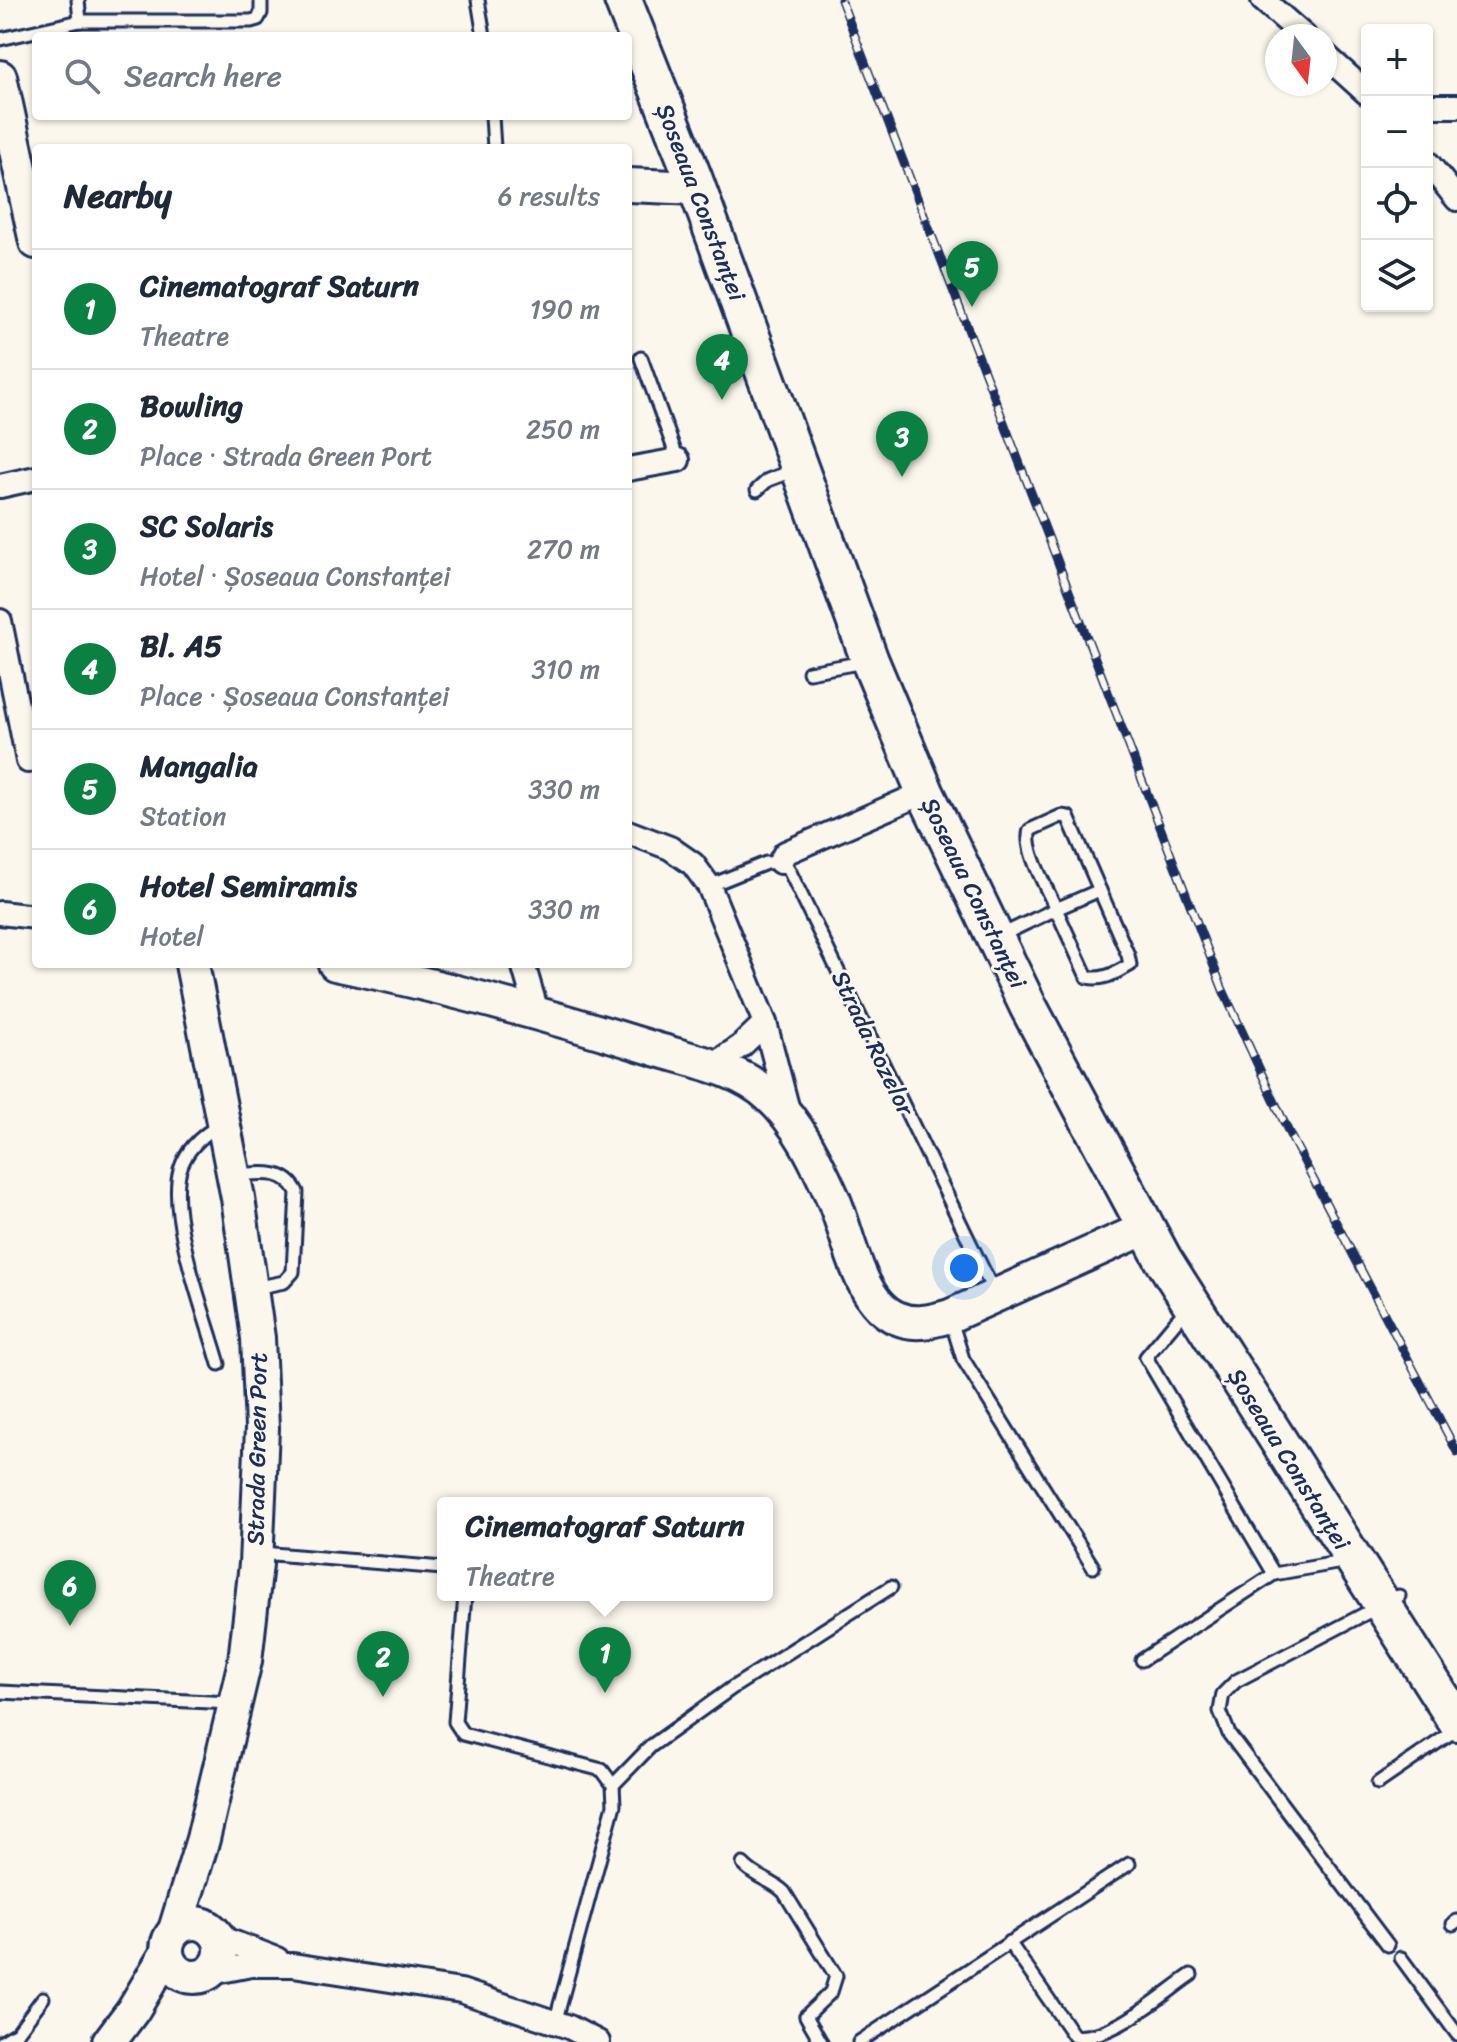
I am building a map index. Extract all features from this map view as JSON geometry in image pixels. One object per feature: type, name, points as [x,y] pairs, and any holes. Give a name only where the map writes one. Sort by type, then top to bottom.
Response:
[{"type":"main road","name":"Șoseaua Constanței","points":[[623,0],[697,188],[870,661],[925,792],[1028,1006],[1190,1305],[1352,1560],[1390,1601],[1457,1688]]},
{"type":"main road","name":"Șoseaua Constanței","points":[[646,0],[714,169],[916,715],[963,826],[1066,1043],[1175,1246],[1390,1601],[1457,1722]]},
{"type":"street","points":[[1263,0],[1290,24]]},
{"type":"street","points":[[1337,66],[1361,88]]},
{"type":"street","points":[[0,77],[3,109],[30,185]]},
{"type":"street","points":[[1433,106],[1457,106]]},
{"type":"street","points":[[1432,168],[1457,199]]},
{"type":"street","points":[[632,185],[697,188]]},
{"type":"street","points":[[632,468],[678,460]]},
{"type":"street","points":[[0,486],[32,479]]},
{"type":"street","points":[[0,621],[28,761]]},
{"type":"street","points":[[780,862],[785,853],[925,792]]},
{"type":"street","points":[[632,834],[670,848],[693,864],[709,886],[765,1023],[791,1122]]},
{"type":"street","points":[[0,913],[32,917]]},
{"type":"street","name":"Strada Green Port","points":[[109,2042],[133,2010],[171,1942],[203,1839],[245,1661],[256,1552],[262,1404],[251,1289],[234,1175],[193,968]]},
{"type":"street","points":[[375,968],[415,972],[738,1076],[769,1095],[807,1144],[834,1200],[865,1285],[879,1306],[897,1318],[924,1323],[950,1316],[1146,1228]]},
{"type":"street","points":[[524,968],[537,1012]]},
{"type":"street","points":[[710,1067],[741,1046],[765,1023]]},
{"type":"street","name":"Strada Green Port","points":[[203,1839],[201,1888],[216,1934]]},
{"type":"street","points":[[293,1965],[216,1934],[199,1923],[182,1925],[171,1942],[174,1969],[189,1977],[251,1965],[293,1965],[461,1991],[555,2023],[598,2042]]},
{"type":"street","points":[[206,1974],[218,1963],[221,1946],[216,1934]]},
{"type":"lane","points":[[78,0],[80,21]]},
{"type":"lane","points":[[0,39],[80,21],[251,21],[258,19],[261,13],[261,0]]},
{"type":"lane","points":[[478,0],[483,32]]},
{"type":"lane","points":[[492,120],[494,144]]},
{"type":"lane","points":[[641,358],[678,460]]},
{"type":"lane","points":[[757,490],[768,480],[799,468]]},
{"type":"lane","points":[[809,672],[870,661]]},
{"type":"lane","points":[[1061,816],[1068,817],[1130,965],[1107,977],[1087,977],[1056,909],[1030,849],[1028,836],[1030,830],[1061,816]]},
{"type":"lane","points":[[709,886],[766,863],[780,862]]},
{"type":"lane","name":"Strada Rozelor","points":[[780,862],[788,868],[996,1295]]},
{"type":"lane","points":[[1012,930],[1100,890]]},
{"type":"lane","points":[[219,1364],[184,1236],[177,1198],[180,1170],[189,1153],[203,1134],[224,1123]]},
{"type":"lane","points":[[234,1175],[278,1173],[293,1183],[297,1192],[293,1272],[284,1282],[251,1289]]},
{"type":"lane","points":[[1190,1305],[1146,1357],[1274,1574]]},
{"type":"lane","points":[[950,1316],[963,1359],[1093,1567]]},
{"type":"lane","points":[[256,1552],[437,1567]]},
{"type":"lane","points":[[1142,1660],[1274,1574],[1352,1560]]},
{"type":"lane","points":[[613,1785],[651,1746],[732,1688],[891,1587]]},
{"type":"lane","points":[[465,1601],[455,1722],[463,1734],[602,1770],[613,1785],[614,1805],[555,2023]]},
{"type":"lane","points":[[1388,1945],[1229,1734],[1220,1711],[1223,1694],[1236,1681],[1390,1601]]},
{"type":"lane","points":[[0,1692],[236,1703]]},
{"type":"lane","points":[[1378,1783],[1457,1729]]},
{"type":"lane","points":[[743,1864],[756,1878],[774,1883],[784,1892],[836,1976],[831,1992],[806,2016],[821,2042]]},
{"type":"lane","points":[[859,2042],[1129,1864]]},
{"type":"lane","points":[[1009,1942],[1074,2036],[1089,2038],[1107,2032],[1191,1975]]},
{"type":"lane","points":[[1401,1958],[1457,2034]]},
{"type":"lane","points":[[2,2042],[15,2038],[43,1998]]},
{"type":"railway","points":[[841,0],[1223,990],[1290,1135],[1457,1452]]},
{"type":"place","name":"Mangalia","points":[[972,307]]},
{"type":"place","name":"Bl. A5","points":[[722,400]]},
{"type":"place","name":"SC Solaris","points":[[902,477]]},
{"type":"place","name":"Hotel Semiramis","points":[[70,1626]]},
{"type":"place","name":"Cinematograf Saturn","points":[[605,1693]]},
{"type":"place","name":"Bowling","points":[[383,1697]]}]
